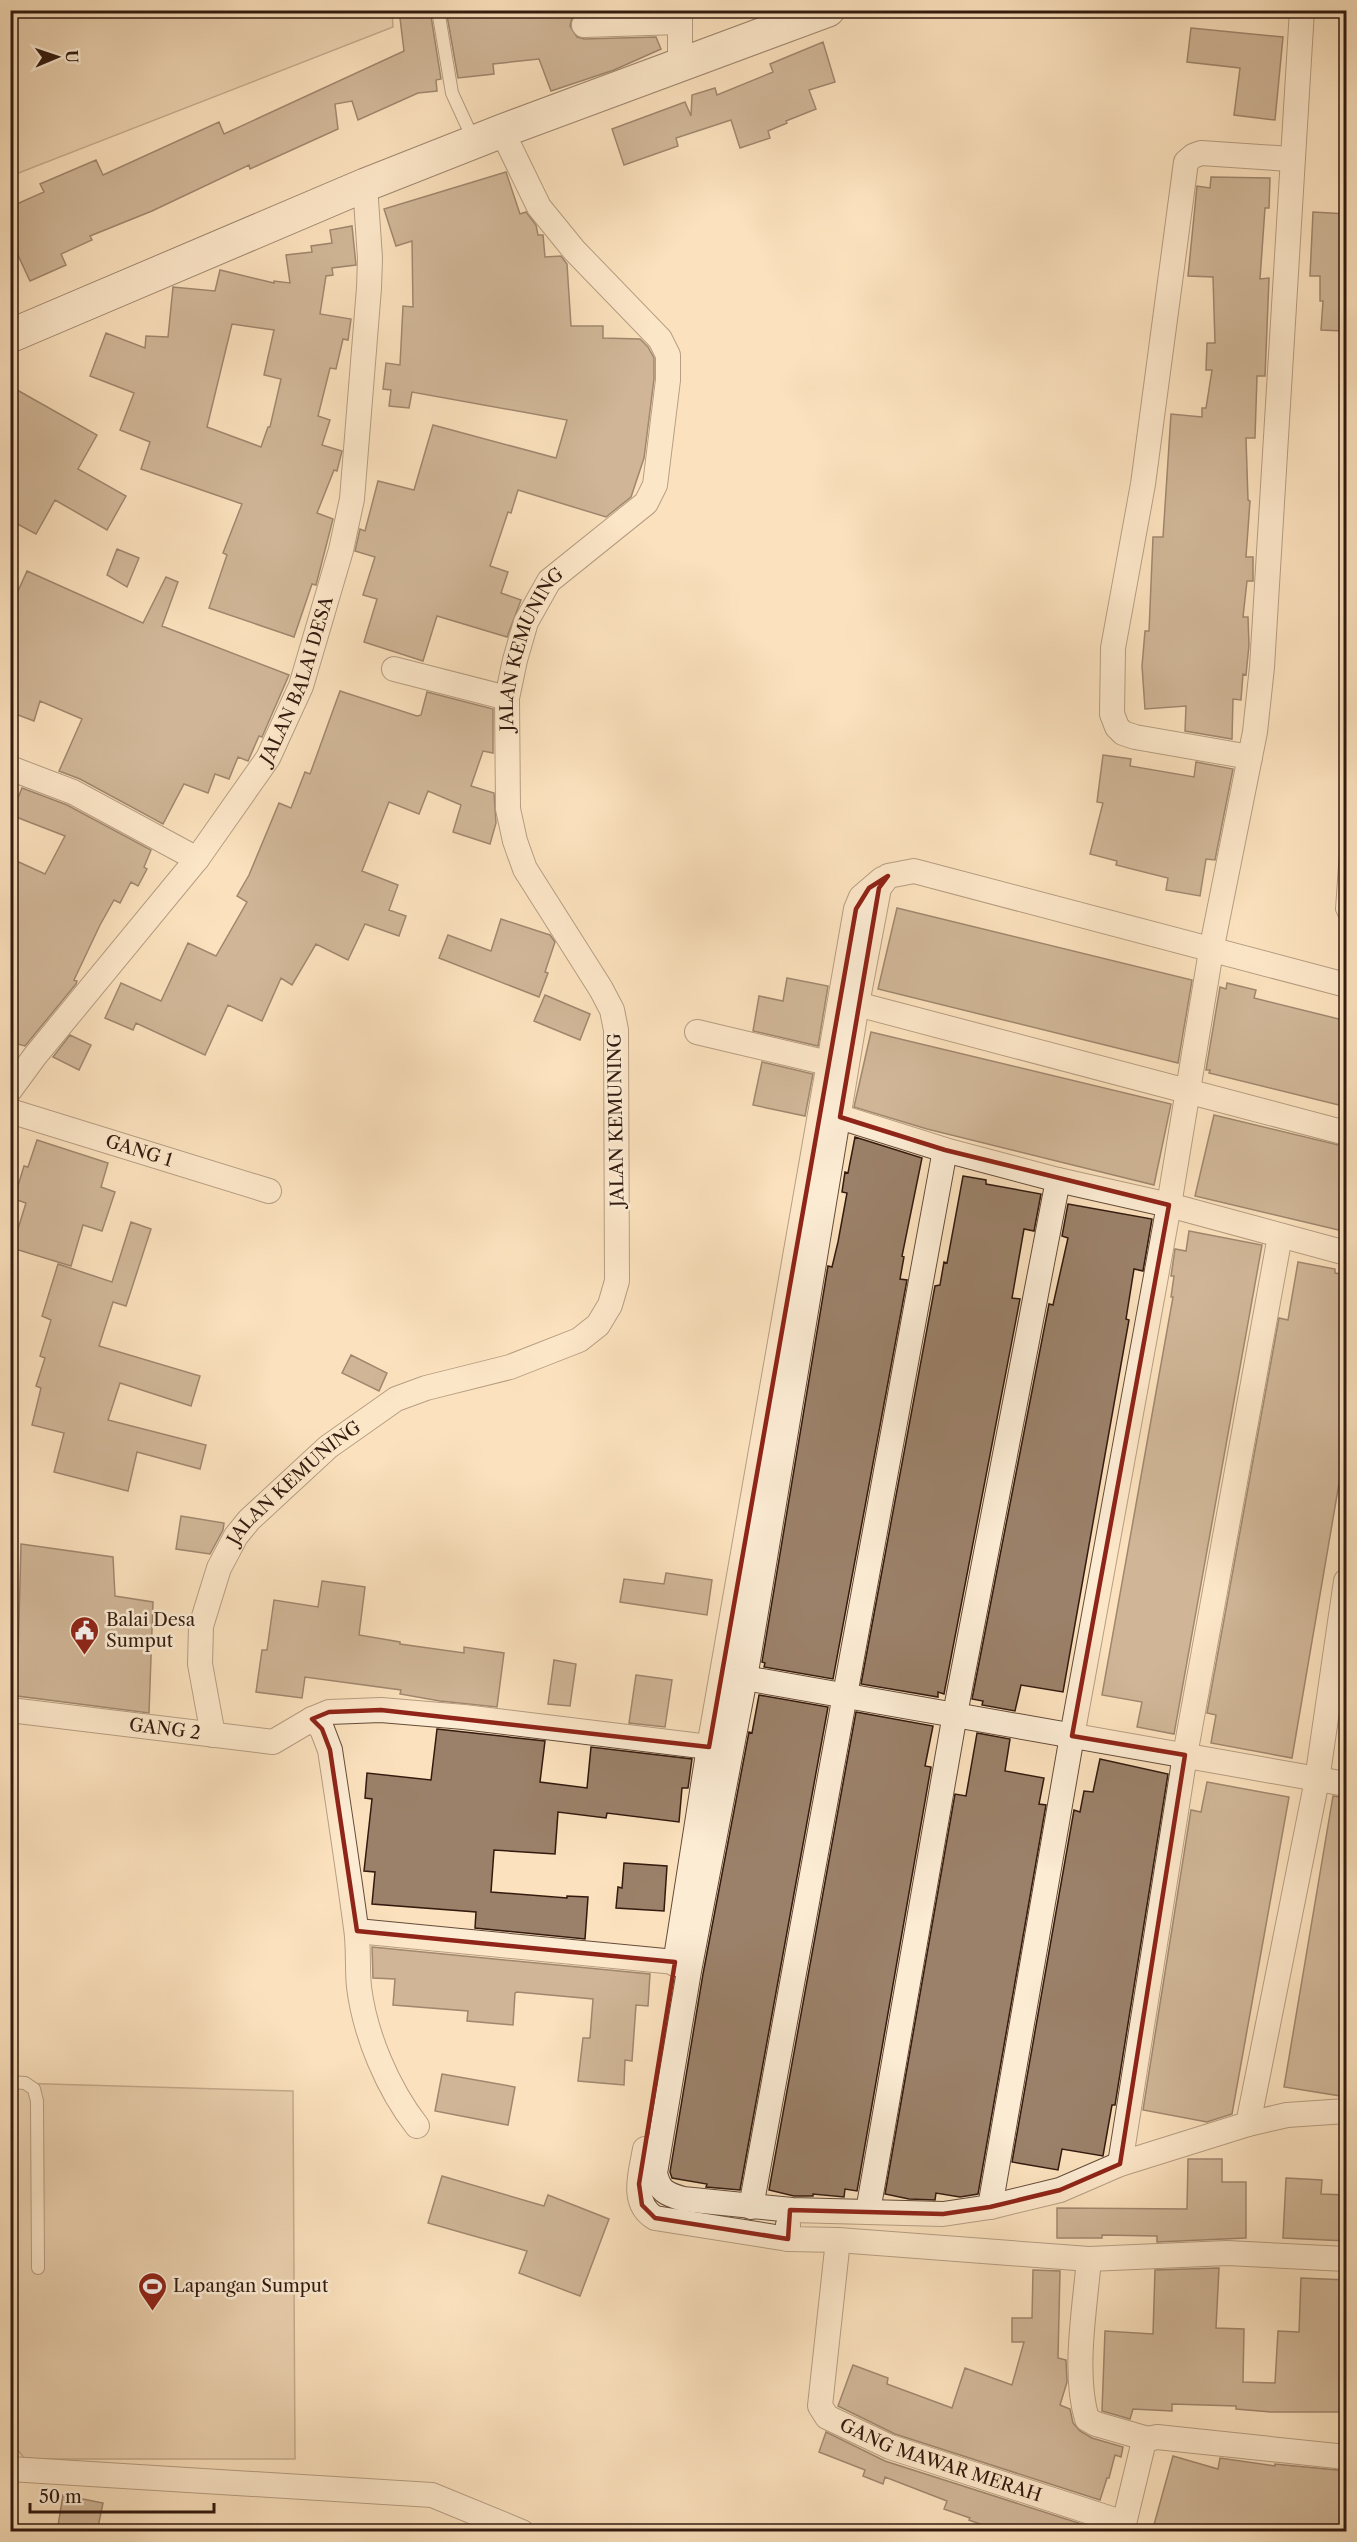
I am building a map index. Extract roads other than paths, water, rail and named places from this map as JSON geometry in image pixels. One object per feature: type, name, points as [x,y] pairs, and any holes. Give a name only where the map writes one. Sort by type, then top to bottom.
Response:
[{"type":"main road","points":[[10,336],[364,185],[828,10]]},
{"type":"street","points":[[990,2207],[1072,1736],[1169,1205],[1211,951],[1250,757],[1262,667],[1291,159],[1302,10]]},
{"type":"street","points":[[584,25],[680,16],[680,67]]},
{"type":"street","name":"JALAN KEMUNING","points":[[213,1735],[200,1664],[201,1626],[219,1568],[236,1536],[249,1520],[328,1448],[396,1399],[426,1388],[510,1367],[579,1340],[598,1325],[610,1305],[617,1281],[616,1030],[612,1010],[601,989],[525,869],[515,841],[508,809],[507,698],[525,622],[549,581],[646,503],[656,485],[669,380],[668,355],[660,339],[574,250],[539,207],[488,137]]},
{"type":"street","points":[[1250,757],[1123,733],[1117,727],[1113,714],[1113,648],[1143,484],[1186,162],[1201,153],[1291,159]]},
{"type":"street","name":"JALAN BALAI DESA","points":[[10,1090],[42,1047],[197,859],[268,758],[301,687],[346,529],[352,499],[369,288],[370,249],[364,185]]},
{"type":"street","points":[[394,669],[507,698]]},
{"type":"street","points":[[10,768],[73,792],[197,859]]},
{"type":"street","points":[[1347,985],[914,871],[888,876],[869,888],[861,897],[856,909],[828,1063],[709,1747],[639,2184],[642,2205],[655,2218],[788,2239],[838,2240],[1089,2259],[1227,2253],[1347,2259]]},
{"type":"street","points":[[888,876],[879,888],[857,1004],[745,1678],[689,1971],[655,2173],[658,2187],[666,2193],[683,2199],[751,2207],[943,2214],[990,2207],[1060,2190],[1120,2164],[1248,2124],[1287,2115],[1347,2111]]},
{"type":"street","points":[[857,1004],[1347,1133]]},
{"type":"street","points":[[697,1032],[828,1063]]},
{"type":"street","name":"GANG 1","points":[[10,1111],[268,1191]]},
{"type":"street","points":[[840,1117],[945,1150],[1058,1180],[1169,1205],[1347,1253]]},
{"type":"street","points":[[751,2207],[945,1150]]},
{"type":"street","points":[[868,2211],[955,1714],[1058,1180]]},
{"type":"street","points":[[1120,2164],[1185,1755],[1280,1236]]},
{"type":"street","points":[[1248,2124],[1317,1780],[1347,1581]]},
{"type":"street","points":[[745,1678],[1347,1784]]},
{"type":"street","name":"GANG 2","points":[[10,1710],[273,1742],[312,1719],[329,1712],[381,1710],[464,1717],[709,1747]]},
{"type":"street","points":[[312,1719],[322,1729],[330,1750],[357,1931],[359,1985],[369,2032],[404,2109],[417,2126]]},
{"type":"street","points":[[357,1931],[675,1962]]},
{"type":"street","points":[[788,2239],[788,2223],[792,2210]]},
{"type":"street","name":"GANG MAWAR MERAH","points":[[838,2240],[820,2406],[822,2412],[827,2417],[891,2447],[1123,2527]]},
{"type":"street","points":[[1089,2259],[1080,2379],[1082,2403],[1087,2419],[1096,2424],[1148,2439],[1157,2437],[1347,2457]]},
{"type":"street","points":[[1123,2527],[1143,2445],[1148,2439]]},
{"type":"street","points":[[10,2469],[432,2496],[522,2532]]},
{"type":"lane","points":[[438,10],[452,93],[488,137]]},
{"type":"lane","points":[[1347,852],[1342,909],[1347,917]]},
{"type":"lane","points":[[10,2082],[25,2083],[34,2089],[37,2101],[38,2268]]},
{"type":"place","name":"Balai Desa Sumput","points":[[85,1656]]},
{"type":"place","name":"Lapangan Sumput","points":[[152,2312]]}]
